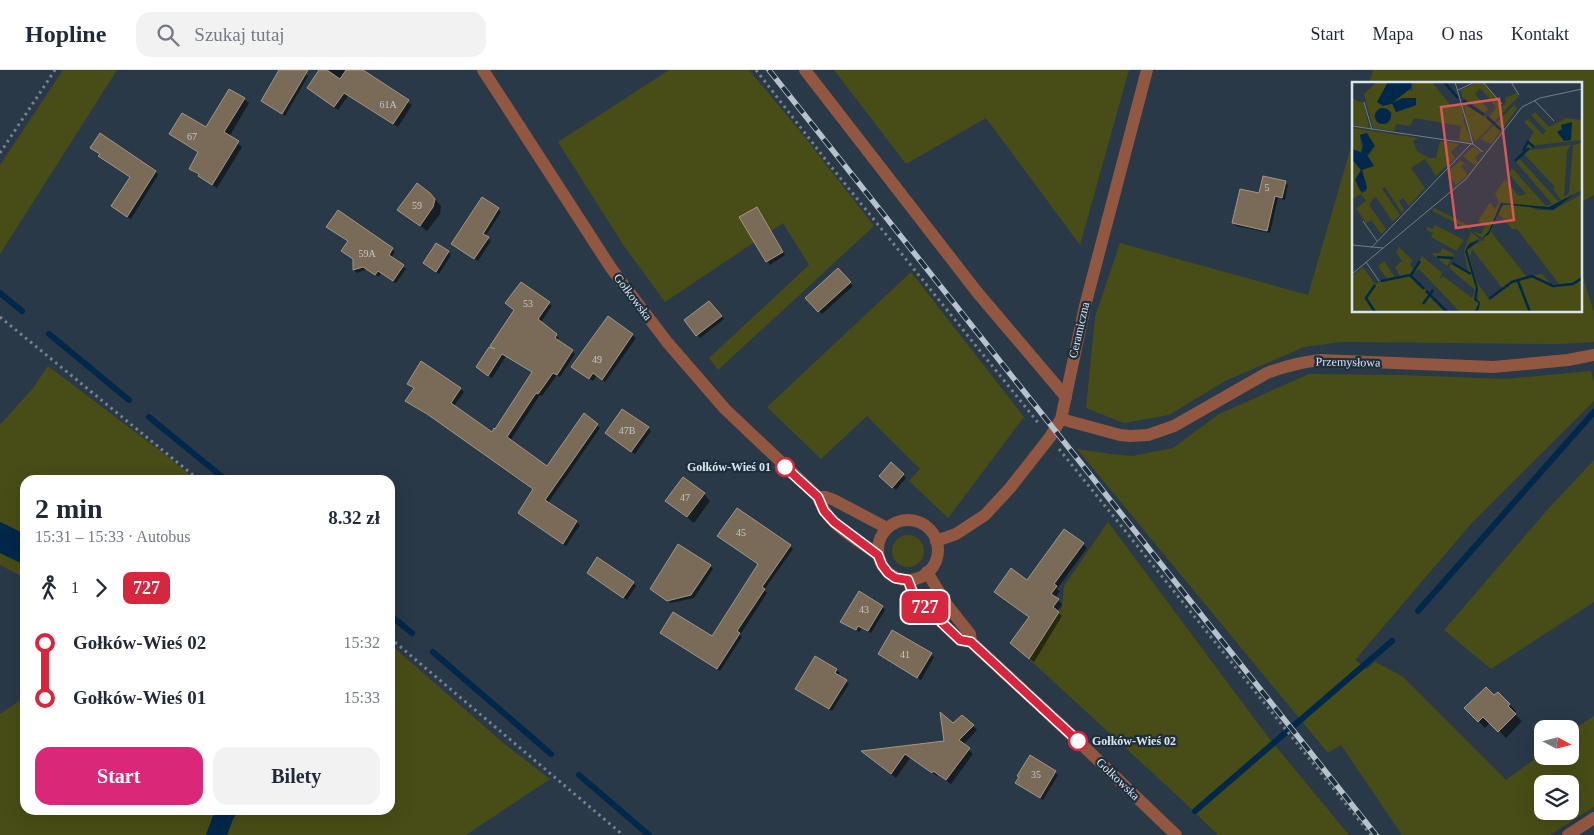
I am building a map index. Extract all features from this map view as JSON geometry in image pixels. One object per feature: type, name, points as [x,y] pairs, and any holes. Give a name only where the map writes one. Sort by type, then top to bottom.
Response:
[{"type":"street","name":"Gołkowska","points":[[483,70],[611,268],[667,342],[725,409],[818,497],[824,511],[834,522],[878,555]]},
{"type":"street","points":[[806,70],[977,292],[1066,398]]},
{"type":"street","name":"Ceramiczna","points":[[936,541],[956,534],[985,516],[1010,488],[1050,437],[1061,419],[1084,306],[1147,70]]},
{"type":"street","name":"Przemysłowa","points":[[1061,419],[1120,435],[1141,436],[1155,433],[1174,426],[1267,374],[1300,362],[1321,360],[1493,367],[1568,360],[1594,355]]},
{"type":"street","name":"Gołkowska","points":[[818,497],[834,500],[887,528]]},
{"type":"street","points":[[916,521],[925,525],[932,532],[936,541],[938,551],[936,561],[928,572],[913,580],[895,578],[888,573],[878,555],[879,541],[887,528],[896,522],[916,521]]},
{"type":"street","name":"Gołkowska","points":[[928,572],[947,605],[970,634],[971,642]]},
{"type":"street","name":"Gołkowska","points":[[908,580],[914,596],[960,640],[971,642],[1176,835]]},
{"type":"street","points":[[1568,835],[1594,818]]},
{"type":"path","points":[[0,153],[55,70]]},
{"type":"path","points":[[756,70],[829,164],[1371,835]]},
{"type":"path","points":[[0,317],[193,475]]},
{"type":"path","points":[[395,642],[623,835]]},
{"type":"green space","points":[[63,70],[117,70],[0,254],[0,165]]},
{"type":"green space","points":[[669,70],[749,70],[800,131],[874,226],[718,370],[709,358],[809,265],[783,223],[665,302],[624,246],[558,142]]},
{"type":"green space","points":[[834,70],[1129,70],[1080,245],[986,118],[906,164]]},
{"type":"green space","points":[[1373,70],[1594,70],[1594,195],[1582,202],[1582,82],[1370,82]]},
{"type":"green space","points":[[1352,143],[1352,312],[1582,312],[1582,274],[1594,313],[1594,342],[1558,344],[1341,342],[1304,347],[1225,381],[1169,415],[1124,423],[1086,408],[1095,317],[1120,243],[1308,295]]},
{"type":"green space","points":[[911,272],[1024,417],[948,518],[909,481],[920,469],[867,416],[821,459],[767,407]]},
{"type":"green space","points":[[48,366],[190,475],[20,475],[20,532],[0,522],[0,425],[33,388]]},
{"type":"green space","points":[[1591,371],[1594,383],[1594,401],[1470,525],[1355,660],[1367,669],[1375,662],[1402,676],[1506,780],[1534,760],[1534,765],[1579,765],[1579,726],[1594,716],[1594,807],[1579,817],[1579,775],[1534,775],[1534,820],[1574,820],[1550,835],[1402,835],[1341,745],[1328,753],[1077,449],[1132,456],[1173,448],[1219,414],[1309,374],[1505,379]]},
{"type":"green space","points":[[1594,460],[1594,602],[1491,669],[1444,630],[1549,508]]},
{"type":"green space","points":[[1108,522],[1268,737],[1349,835],[1218,835],[1029,659],[1062,607],[1064,586]]},
{"type":"green space","points":[[908,535],[919,540],[924,551],[919,562],[908,567],[897,562],[892,551],[897,540]]},
{"type":"green space","points":[[0,553],[20,563],[20,575],[0,565]]},
{"type":"green space","points":[[395,648],[502,742],[550,779],[466,835],[227,835],[236,815],[395,815]]},
{"type":"green space","points":[[20,700],[20,815],[213,815],[206,835],[0,835],[0,714]]},
{"type":"water","points":[[0,522],[20,532],[20,563],[0,553]]},
{"type":"water","points":[[213,815],[236,815],[227,835],[206,835]]},
{"type":"building","points":[[279,70],[308,70],[282,114],[261,101]]},
{"type":"building","points":[[319,70],[327,70],[340,79],[346,70],[363,70],[409,100],[393,124],[344,93],[334,107],[307,88]]},
{"type":"building","points":[[229,89],[245,98],[224,132],[239,141],[212,185],[198,176],[199,174],[189,169],[198,152],[169,134],[182,113],[206,127]]},
{"type":"building","points":[[100,133],[156,171],[127,217],[111,206],[130,177],[98,156],[100,154],[90,148]]},
{"type":"building","points":[[1263,176],[1286,181],[1282,198],[1275,196],[1267,231],[1232,223],[1240,189],[1259,193]]},
{"type":"building","points":[[417,183],[435,199],[433,207],[420,226],[397,210]]},
{"type":"building","points":[[482,197],[499,208],[483,234],[489,237],[474,259],[451,244]]},
{"type":"building","points":[[757,207],[783,252],[766,262],[739,217]]},
{"type":"building","points":[[338,210],[393,248],[389,255],[404,265],[393,281],[378,271],[375,275],[363,267],[353,270],[353,259],[341,251],[348,241],[326,227]]},
{"type":"building","points":[[436,243],[449,251],[436,272],[423,263]]},
{"type":"building","points":[[838,268],[851,282],[818,312],[805,298]]},
{"type":"building","points":[[521,282],[550,302],[538,319],[557,334],[555,338],[573,350],[557,375],[553,373],[538,394],[536,393],[507,437],[547,466],[584,413],[598,424],[545,500],[577,521],[563,544],[518,513],[533,489],[427,414],[405,401],[414,388],[407,384],[421,361],[461,388],[451,403],[492,432],[495,429],[532,372],[502,354],[488,376],[476,367],[489,347],[495,349],[490,346],[514,310],[505,303]]},
{"type":"building","points":[[709,301],[722,316],[696,336],[684,320]]},
{"type":"building","points":[[608,316],[633,334],[602,380],[593,373],[589,379],[571,367]]},
{"type":"building","points":[[622,409],[649,427],[631,452],[605,433]]},
{"type":"building","points":[[891,462],[904,474],[892,488],[879,476]]},
{"type":"building","points":[[683,477],[705,493],[687,517],[665,501]]},
{"type":"building","points":[[737,508],[791,545],[762,587],[765,589],[737,631],[740,633],[717,669],[660,633],[673,612],[712,636],[758,564],[717,536]]},
{"type":"building","points":[[1064,529],[1084,543],[1054,584],[1057,586],[1051,594],[1059,599],[1053,607],[1059,612],[1029,659],[1010,643],[1029,617],[994,592],[1011,568],[1027,580]]},
{"type":"building","points":[[678,544],[711,565],[691,595],[667,601],[650,589]]},
{"type":"building","points":[[597,557],[634,582],[623,598],[587,573]]},
{"type":"building","points":[[859,591],[883,606],[868,631],[858,626],[856,630],[840,622]]},
{"type":"building","points":[[892,630],[932,653],[917,678],[878,654]]},
{"type":"building","points":[[815,656],[837,669],[835,673],[847,680],[829,709],[795,689]]},
{"type":"building","points":[[1486,687],[1494,695],[1498,692],[1510,704],[1508,706],[1516,714],[1498,732],[1483,717],[1478,722],[1464,708]]},
{"type":"building","points":[[940,712],[953,723],[962,715],[974,725],[959,740],[970,748],[946,780],[933,771],[932,773],[905,754],[891,774],[861,751],[944,741]]},
{"type":"building","points":[[1030,755],[1056,771],[1040,798],[1015,783],[1019,777],[1017,776]]},
{"type":"waterway","points":[[0,293],[22,311]]},
{"type":"waterway","points":[[49,334],[129,400]]},
{"type":"waterway","points":[[1418,611],[1594,412]]},
{"type":"waterway","points":[[149,417],[220,475]]},
{"type":"waterway","points":[[395,619],[412,633]]},
{"type":"waterway","points":[[1195,811],[1392,641]]},
{"type":"waterway","points":[[433,652],[551,754]]},
{"type":"waterway","points":[[579,775],[649,835]]},
{"type":"railway","points":[[769,70],[1376,835]]},
{"type":"bus line","name":"727","points":[[785,467],[818,497],[820,505],[834,522],[878,555],[888,573],[895,578],[908,580],[914,596],[960,640],[971,642],[1078,741]]},
{"type":"place","name":"Gołków-Wieś 01","points":[[785,467]]},
{"type":"place","name":"Gołków-Wieś 02","points":[[1078,741]]}]
